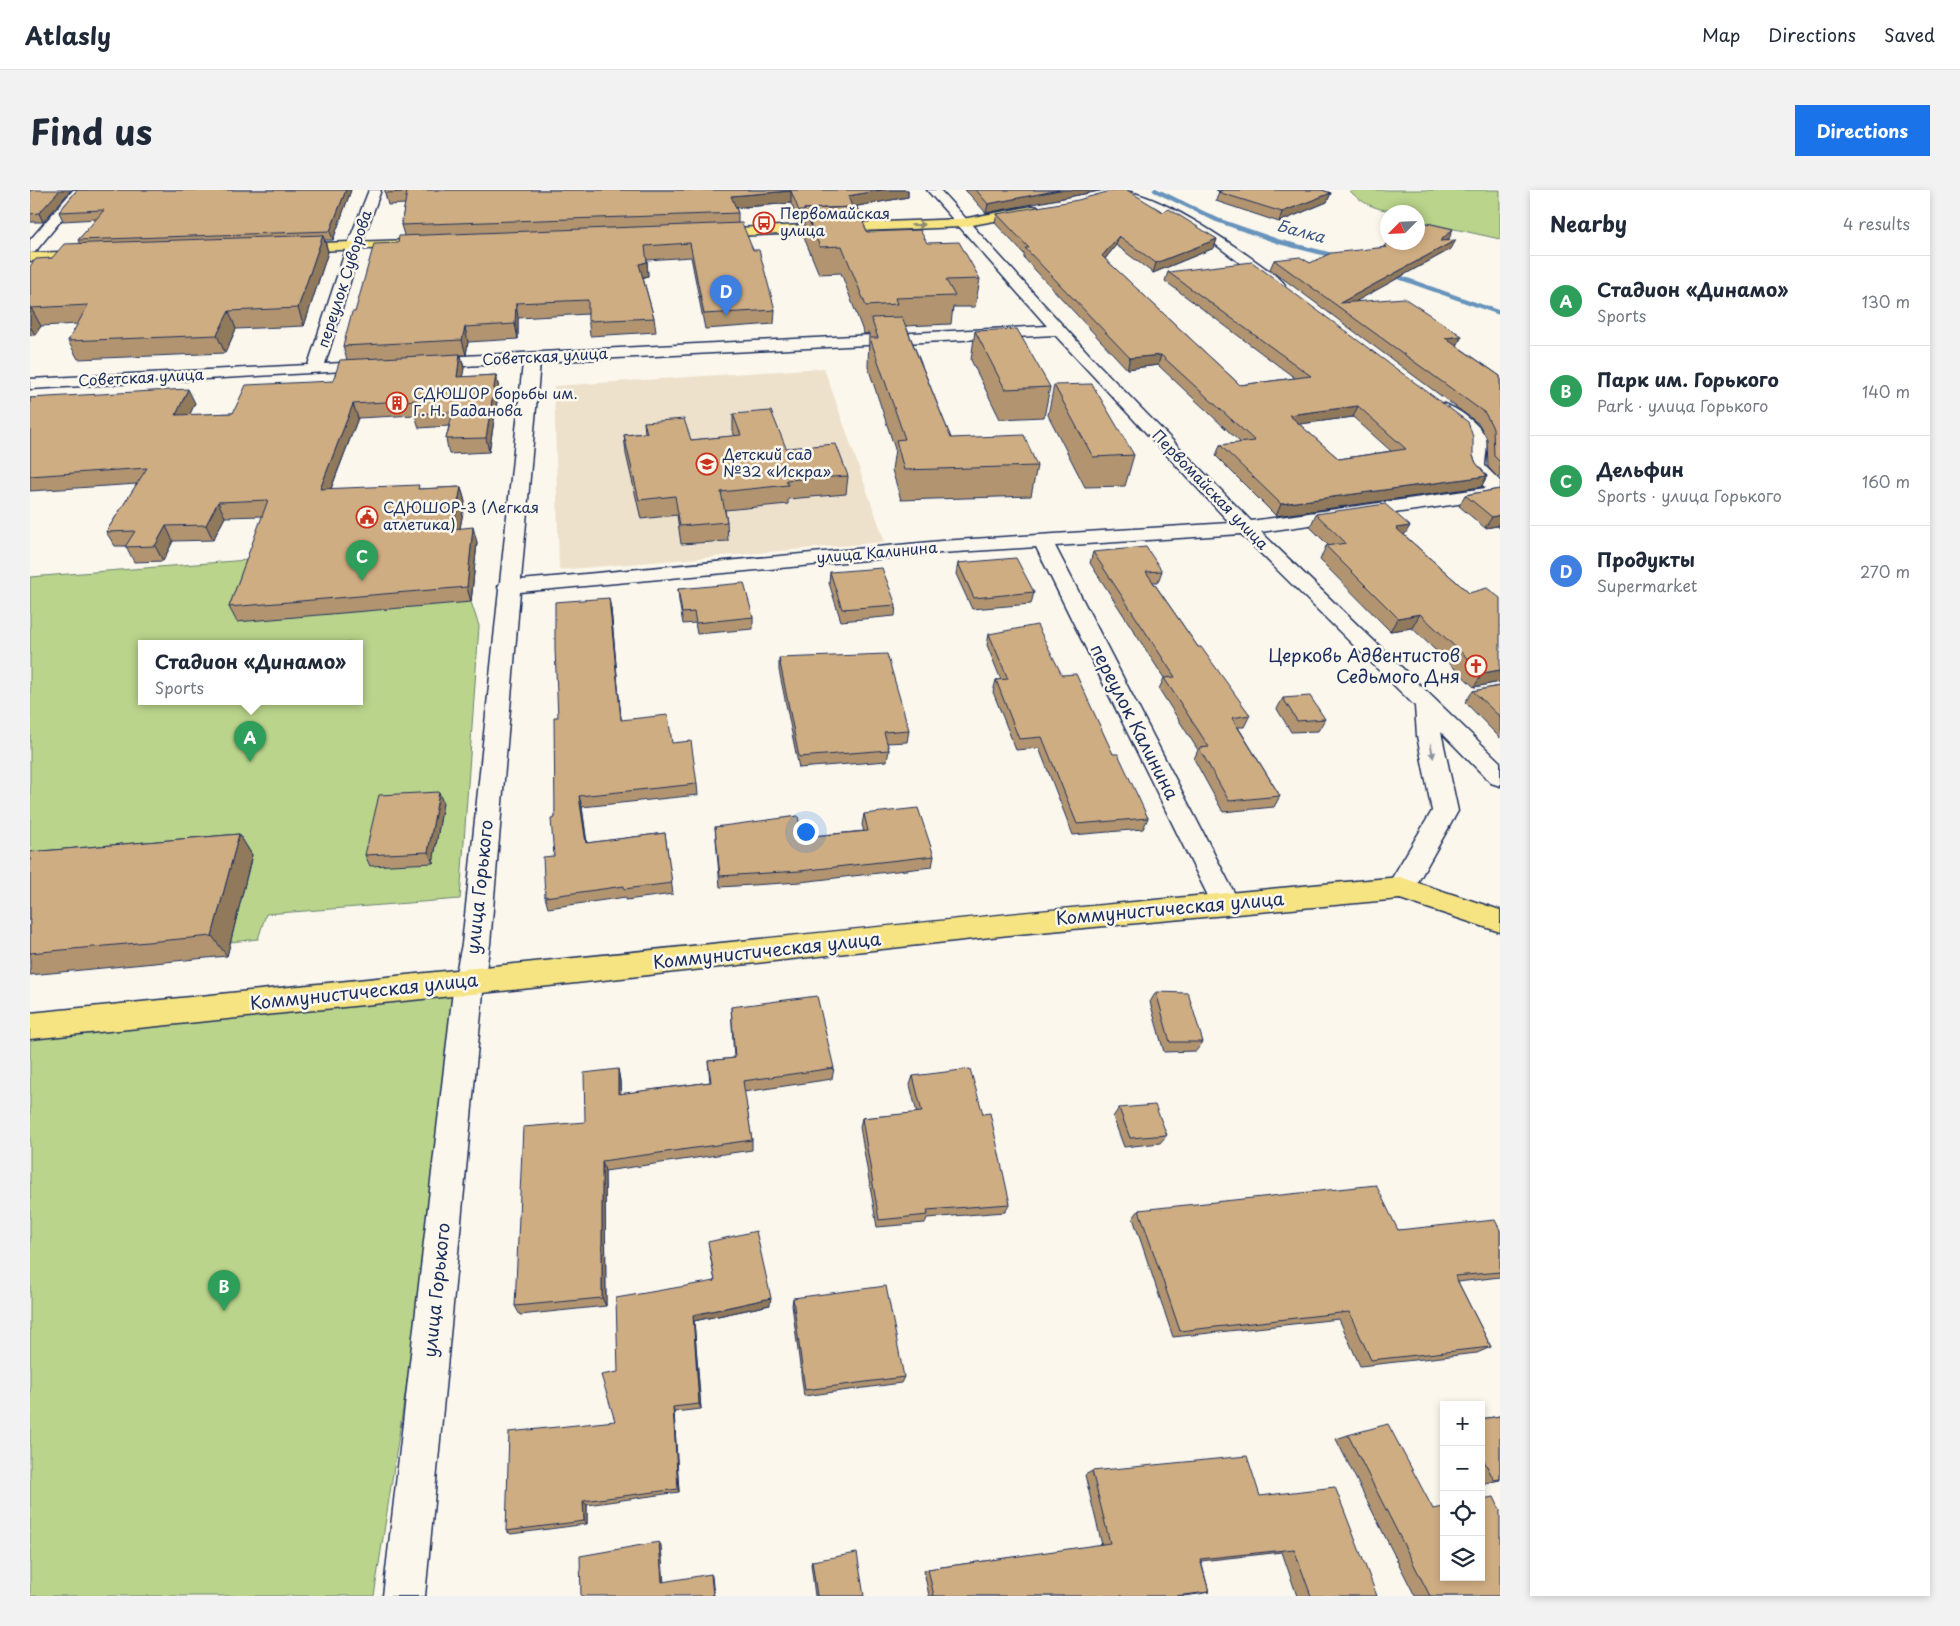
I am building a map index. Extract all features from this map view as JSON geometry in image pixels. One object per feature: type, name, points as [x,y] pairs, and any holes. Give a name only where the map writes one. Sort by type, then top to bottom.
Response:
[{"type":"main road","points":[[695,234],[962,223],[1049,208]]},
{"type":"main road","points":[[275,249],[422,244]]},
{"type":"main road","points":[[30,257],[108,254]]},
{"type":"main road","name":"Коммунистическая улица","points":[[30,1026],[469,982],[1018,923],[1400,888],[1500,921]]},
{"type":"street","points":[[30,248],[80,190]]},
{"type":"street","name":"переулок Суворова","points":[[315,369],[354,246],[375,190]]},
{"type":"street","name":"Первомайская улица","points":[[933,190],[1060,330],[1090,366],[1246,528],[1500,777]]},
{"type":"street","points":[[1118,191],[1172,214],[1220,242],[1291,294]]},
{"type":"street","name":"Советская улица","points":[[406,364],[1060,330]]},
{"type":"street","name":"улица Горького","points":[[404,1596],[469,982],[476,944],[508,587],[532,357]]},
{"type":"street","name":"Советская улица","points":[[30,384],[387,365]]},
{"type":"street","points":[[1432,400],[1471,430],[1477,438],[1476,466],[1480,474],[1500,492]]},
{"type":"street","name":"улица Калинина","points":[[508,587],[1042,539],[1246,528],[1500,492]]},
{"type":"street","name":"переулок Калинина","points":[[1042,539],[1226,904]]},
{"type":"street","points":[[1400,888],[1444,811],[1426,703]]},
{"type":"shaded area","name":"Детский сад №32 «Искра»","points":[[824,368],[885,542],[559,570],[554,386]]},
{"type":"green space","points":[[1349,190],[1500,190],[1500,239],[1425,223],[1425,205],[1380,205],[1380,209],[1357,197]]},
{"type":"green space","points":[[477,542],[471,602],[479,626],[460,899],[266,914],[258,939],[30,964],[30,577]]},
{"type":"green space","points":[[469,982],[374,1596],[30,1596],[30,1026]]},
{"type":"building","points":[[30,190],[60,190],[39,213],[30,214]]},
{"type":"building","points":[[77,190],[346,190],[330,231],[78,240],[104,210],[59,212]]},
{"type":"building","points":[[385,190],[881,190],[848,196],[852,207],[804,209],[804,211],[799,211],[791,191],[731,196],[738,213],[401,225],[407,192],[385,193]]},
{"type":"building","points":[[976,190],[1059,190],[988,204]]},
{"type":"building","points":[[1114,190],[1127,190],[1163,212],[1169,209],[1217,239],[1156,263],[1119,236],[1102,256],[1240,385],[1311,376],[1168,272],[1252,262],[1468,422],[1473,437],[1473,456],[1476,463],[1487,476],[1281,504],[1220,445],[1255,441],[1161,355],[1130,358],[1025,248],[1029,248],[997,214],[1078,200]],"holes":[[[1358,406],[1406,449],[1339,459],[1289,415]]]},
{"type":"building","points":[[1223,190],[1322,190],[1331,193],[1282,212],[1218,192]]},
{"type":"building","points":[[857,207],[867,232],[920,230],[927,243],[959,242],[980,279],[946,280],[955,296],[895,298],[897,304],[866,306],[842,246],[820,247],[804,209]]},
{"type":"building","points":[[742,223],[753,250],[759,250],[775,310],[704,314],[690,243],[645,246],[647,262],[639,264],[654,318],[588,321],[588,300],[516,303],[515,324],[465,327],[462,340],[343,346],[352,312],[355,312],[374,244],[398,243],[399,236]]},
{"type":"building","points":[[1425,223],[1453,229],[1440,241],[1456,240],[1340,303],[1404,298],[1462,336],[1445,338],[1500,376],[1500,462],[1494,456],[1493,428],[1485,413],[1274,260],[1300,257],[1310,263],[1331,253],[1380,248],[1380,250],[1425,250]]},
{"type":"building","points":[[323,235],[298,308],[229,311],[217,335],[68,341],[88,305],[30,309],[30,266],[36,259],[52,258],[64,244]]},
{"type":"building","points":[[902,317],[951,438],[1024,435],[1037,466],[904,470],[896,440],[905,439],[870,338],[878,338],[871,318]]},
{"type":"building","points":[[1017,329],[1050,387],[1005,389],[975,331]]},
{"type":"building","points":[[460,354],[457,377],[496,375],[486,438],[446,439],[453,412],[415,414],[417,400],[353,404],[320,489],[419,485],[418,489],[461,487],[453,529],[473,527],[467,587],[229,607],[268,500],[218,502],[206,525],[166,526],[155,546],[125,547],[135,531],[106,532],[147,468],[30,476],[30,398],[188,389],[176,415],[233,413],[246,385],[333,381],[340,360]]},
{"type":"building","points":[[1092,384],[1134,455],[1093,457],[1054,385]]},
{"type":"building","points":[[771,411],[786,448],[836,444],[848,476],[786,480],[788,485],[721,492],[727,522],[680,526],[675,496],[639,500],[624,435],[647,433],[644,422],[684,419],[691,440],[741,435],[733,414]]},
{"type":"building","points":[[1500,489],[1500,515],[1492,517],[1465,495]]},
{"type":"building","points":[[1385,504],[1410,526],[1396,528],[1469,593],[1487,588],[1500,598],[1500,670],[1483,673],[1420,614],[1398,618],[1326,546],[1346,543],[1316,514]]},
{"type":"building","points":[[1146,547],[1162,571],[1146,572],[1198,647],[1201,647],[1250,715],[1232,718],[1280,796],[1229,801],[1199,748],[1209,747],[1164,678],[1175,677],[1093,552]]},
{"type":"building","points":[[1016,558],[1034,592],[974,598],[958,563]]},
{"type":"building","points":[[882,568],[896,605],[842,609],[830,572]]},
{"type":"building","points":[[744,583],[753,617],[696,623],[694,612],[682,613],[678,589]]},
{"type":"building","points":[[609,598],[621,720],[668,715],[672,743],[691,741],[697,784],[579,796],[586,843],[665,833],[672,883],[624,889],[624,886],[545,897],[543,857],[554,856],[551,819],[555,818],[554,717],[558,717],[555,602]]},
{"type":"building","points":[[1037,625],[1062,675],[1076,674],[1113,754],[1118,754],[1148,818],[1077,824],[1042,737],[1019,739],[996,680],[1008,679],[989,634]]},
{"type":"building","points":[[887,654],[909,730],[884,732],[889,750],[799,757],[779,658]]},
{"type":"building","points":[[1500,686],[1500,717],[1473,691]]},
{"type":"building","points":[[1310,696],[1325,719],[1297,721],[1283,698]]},
{"type":"building","points":[[439,792],[428,852],[365,855],[379,795]]},
{"type":"building","points":[[918,808],[934,856],[800,871],[720,876],[715,827],[798,816],[802,837],[868,831],[864,814]]},
{"type":"building","points":[[239,834],[212,936],[30,953],[30,852]]},
{"type":"building","points":[[1156,992],[1188,993],[1203,1042],[1170,1042]]},
{"type":"building","points":[[817,996],[834,1068],[743,1081],[752,1140],[602,1161],[602,1298],[515,1306],[523,1127],[585,1122],[584,1073],[618,1069],[618,1094],[711,1082],[708,1061],[735,1058],[731,1007]]},
{"type":"building","points":[[970,1069],[983,1114],[990,1113],[1010,1204],[927,1210],[928,1215],[879,1220],[862,1118],[922,1112],[913,1076]]},
{"type":"building","points":[[1155,1105],[1167,1135],[1130,1138],[1119,1108]]},
{"type":"building","points":[[1376,1185],[1398,1230],[1495,1220],[1500,1230],[1500,1272],[1455,1276],[1491,1347],[1371,1360],[1349,1312],[1180,1331],[1139,1210]]},
{"type":"building","points":[[756,1231],[771,1298],[693,1315],[699,1404],[673,1407],[678,1489],[583,1501],[584,1521],[506,1531],[509,1432],[615,1421],[601,1375],[618,1372],[616,1298],[715,1281],[708,1242]]},
{"type":"building","points":[[886,1286],[904,1377],[805,1390],[793,1298]]},
{"type":"building","points":[[1500,1416],[1500,1479],[1494,1480],[1485,1463],[1485,1418]]},
{"type":"building","points":[[1388,1424],[1433,1509],[1440,1508],[1440,1581],[1485,1581],[1485,1498],[1494,1497],[1500,1510],[1500,1596],[1430,1596],[1348,1435]]},
{"type":"building","points":[[1247,1456],[1260,1496],[1335,1487],[1377,1596],[1311,1596],[1294,1549],[1200,1559],[1209,1592],[1175,1596],[934,1596],[928,1569],[1110,1543],[1092,1471]]},
{"type":"building","points":[[659,1542],[662,1582],[711,1574],[713,1596],[581,1596],[580,1556]]},
{"type":"building","points":[[857,1553],[864,1596],[817,1596],[812,1561]]},
{"type":"waterway","name":"Балка","points":[[1155,190],[1217,220],[1280,242],[1339,257]]},
{"type":"waterway","name":"Балка","points":[[1390,274],[1500,313]]},
{"type":"place","name":"Первомайская улица","points":[[764,223]]},
{"type":"place","name":"Продукты","points":[[726,316]]},
{"type":"place","name":"СДЮШОР борьбы им. Г. Н. Баданова","points":[[397,403]]},
{"type":"place","name":"Детский сад №32 «Искра»","points":[[707,464]]},
{"type":"place","name":"СДЮШОР-3 (Легкая атлетика)","points":[[367,517]]},
{"type":"place","name":"Дельфин","points":[[362,581]]},
{"type":"place","name":"Церковь Адвентистов Седьмого Дня","points":[[1476,666]]},
{"type":"place","name":"Стадион «Динамо»","points":[[250,762]]},
{"type":"place","name":"Парк им. Горького","points":[[224,1311]]}]
